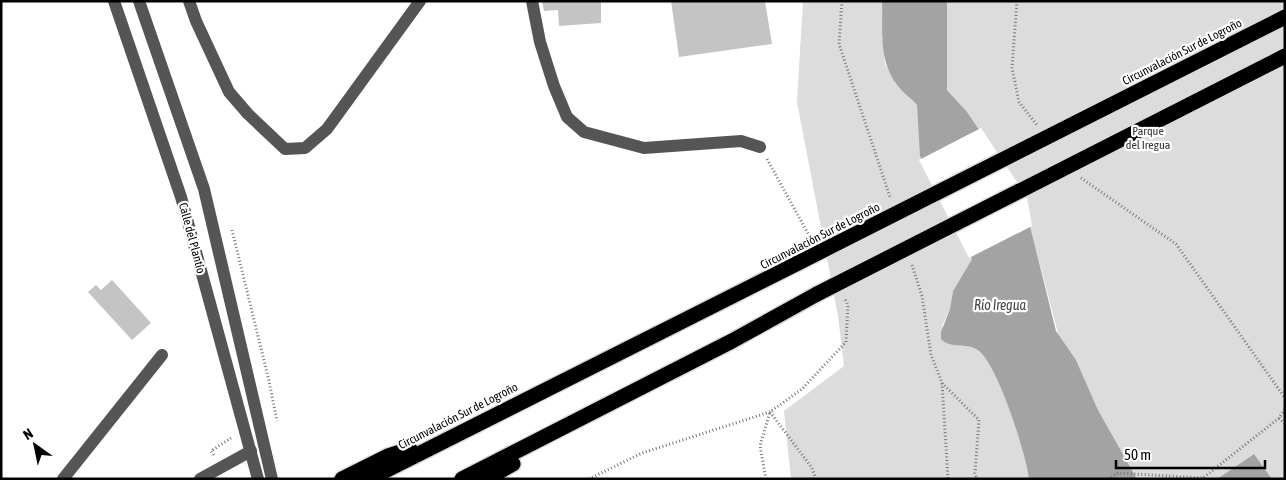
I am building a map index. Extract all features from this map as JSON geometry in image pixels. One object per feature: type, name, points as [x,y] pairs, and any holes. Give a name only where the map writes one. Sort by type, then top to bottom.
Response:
[{"type":"highway","name":"Circunvalación Sur de Logroño","points":[[369,479],[438,441],[798,263],[1285,17]]},
{"type":"highway","points":[[486,479],[817,294],[1285,56]]},
{"type":"highway","points":[[462,479],[732,341]]},
{"type":"highway","points":[[342,479],[388,456],[438,441]]},
{"type":"street","name":"Calle del Plantío","points":[[114,1],[181,197],[258,479]]},
{"type":"street","name":"Calle del Plantío","points":[[139,1],[204,189],[272,479]]},
{"type":"street","points":[[189,1],[196,21],[229,92],[248,114],[285,149],[305,148],[327,129],[420,1]]},
{"type":"street","points":[[532,1],[540,42],[554,86],[567,117],[584,132],[644,148],[741,141],[760,147]]},
{"type":"street","points":[[63,479],[162,355]]},
{"type":"street","points":[[200,479],[251,451]]},
{"type":"path","points":[[842,1],[839,44],[891,202]]},
{"type":"path","points":[[1018,1],[1012,68],[1019,102],[1042,130]]},
{"type":"path","points":[[1076,173],[1082,180],[1176,244],[1285,398]]},
{"type":"path","points":[[910,258],[922,296],[931,355],[942,383],[948,479]]},
{"type":"path","points":[[942,383],[979,420],[975,473],[977,479]]},
{"type":"path","points":[[1108,479],[1118,473],[1203,478],[1279,418],[1285,409]]},
{"type":"path","points":[[588,479],[642,453],[770,412],[760,446],[766,479]]},
{"type":"path","points":[[1279,418],[1285,424]]},
{"type":"green space","points":[[803,1],[882,1],[882,37],[885,64],[896,84],[917,105],[922,162],[972,259],[953,291],[950,309],[942,326],[951,345],[974,347],[987,361],[995,375],[1017,432],[1029,479],[791,479],[784,411],[844,366],[838,316],[797,102]]},
{"type":"green space","name":"Parque del Iregua","points":[[921,1],[1285,1],[1285,479],[1272,479],[1254,454],[1217,479],[1137,479],[1098,410],[1076,360],[1059,337],[1031,231],[945,88],[924,22]]},
{"type":"water","name":"Río Iregua","points":[[882,1],[921,1],[924,22],[945,88],[967,112],[1025,198],[1028,218],[1056,331],[1076,360],[1098,410],[1137,479],[1029,479],[1023,451],[1010,411],[986,360],[974,348],[949,344],[941,339],[941,332],[950,309],[953,291],[972,259],[920,156],[917,105],[897,85],[887,65],[882,34]]},
{"type":"water","points":[[1254,454],[1272,479],[1217,479]]},
{"type":"pier","points":[[981,128],[1027,197],[1032,226],[969,258],[919,160]]},
{"type":"building","points":[[542,1],[601,1],[601,23],[559,26],[558,10],[544,11]]},
{"type":"building","points":[[671,1],[765,1],[772,44],[679,57]]},
{"type":"building","points":[[112,280],[151,323],[132,340],[88,292],[96,285],[101,290]]},
{"type":"waterway","name":"Río Iregua","points":[[929,1],[929,87]]}]
